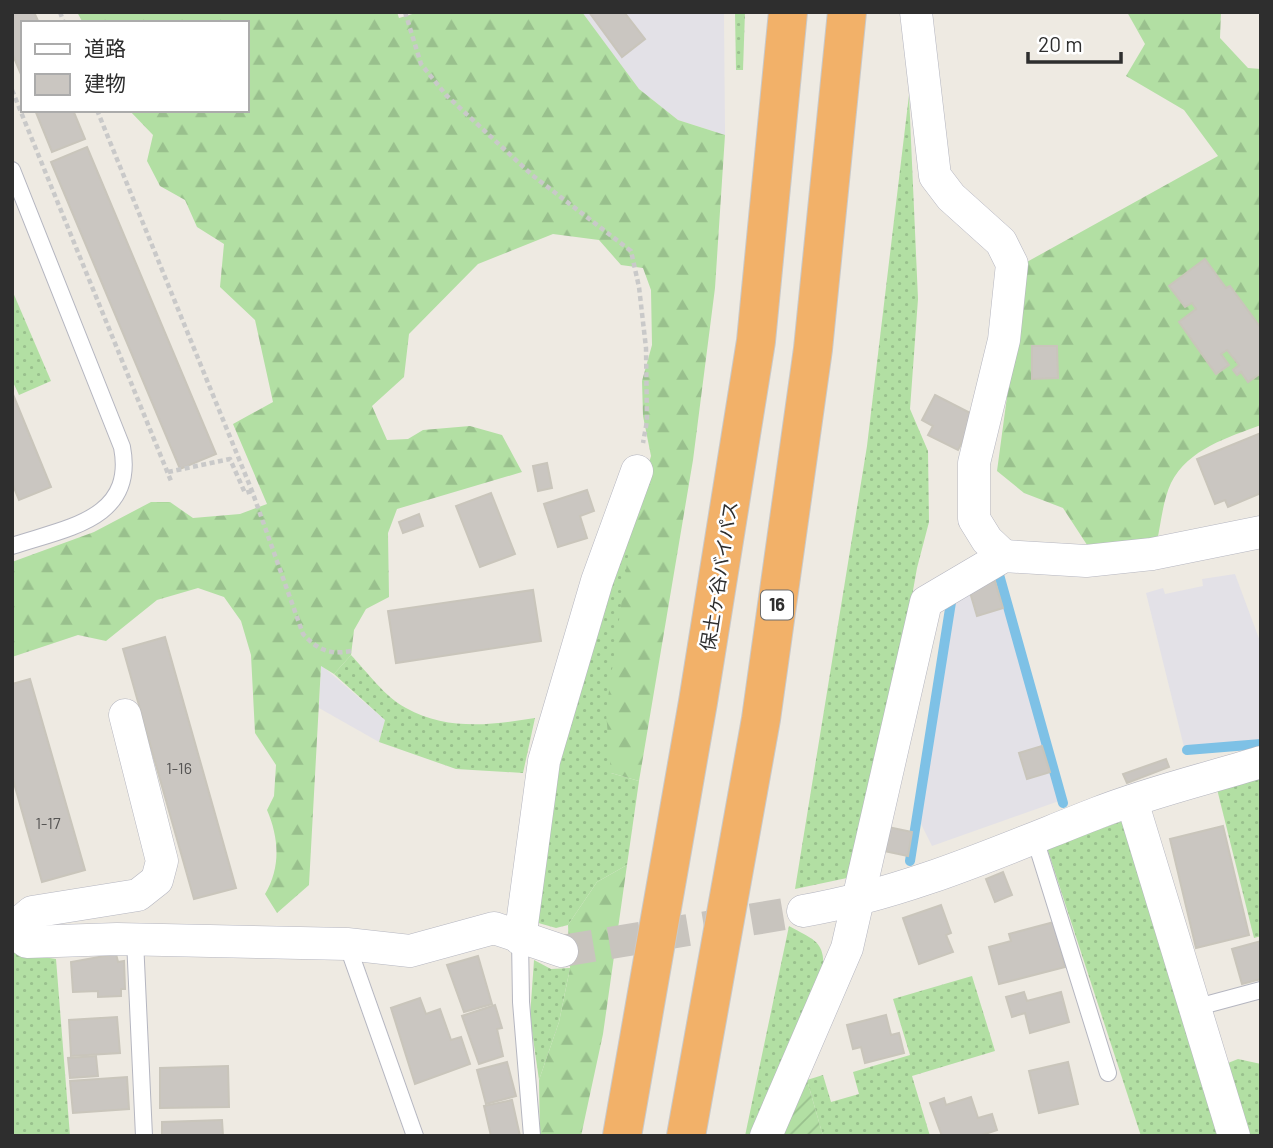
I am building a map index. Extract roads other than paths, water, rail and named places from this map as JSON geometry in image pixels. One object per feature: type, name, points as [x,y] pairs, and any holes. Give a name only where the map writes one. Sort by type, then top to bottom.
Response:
[{"type":"highway","name":"保土ヶ谷バイパス","points":[[622,1136],[700,689],[756,341],[788,12]]},
{"type":"highway","name":"16","points":[[687,1136],[761,719],[813,349],[847,12]]},
{"type":"street","points":[[916,12],[935,176],[951,197],[1001,242],[1012,264],[1003,340],[974,463],[974,519],[987,540],[1004,556]]},
{"type":"street","points":[[520,939],[544,761],[597,581],[637,471]]},
{"type":"street","points":[[766,1136],[847,948],[926,602],[1004,556],[1086,561],[1152,554],[1261,532]]},
{"type":"street","points":[[125,715],[162,861],[157,880],[138,895],[32,912],[13,932],[27,942],[135,940],[347,944],[410,951],[494,928],[562,951]]},
{"type":"street","points":[[803,911],[858,902],[949,873],[1132,801],[1261,762]]},
{"type":"street","points":[[1132,801],[1234,1136]]},
{"type":"lane","points":[[12,170],[122,447],[126,468],[121,488],[101,513],[12,546]]},
{"type":"lane","points":[[1035,838],[1108,1073]]},
{"type":"lane","points":[[520,939],[520,1002],[532,1136]]},
{"type":"lane","points":[[135,940],[144,1136]]},
{"type":"lane","points":[[347,944],[415,1136]]},
{"type":"lane","points":[[1194,1008],[1261,990]]},
{"type":"waterway","points":[[998,571],[1063,803]]},
{"type":"waterway","points":[[910,861],[952,596]]},
{"type":"waterway","points":[[1187,750],[1261,744]]},
{"type":"tunnel","points":[[562,951],[803,911]]}]
